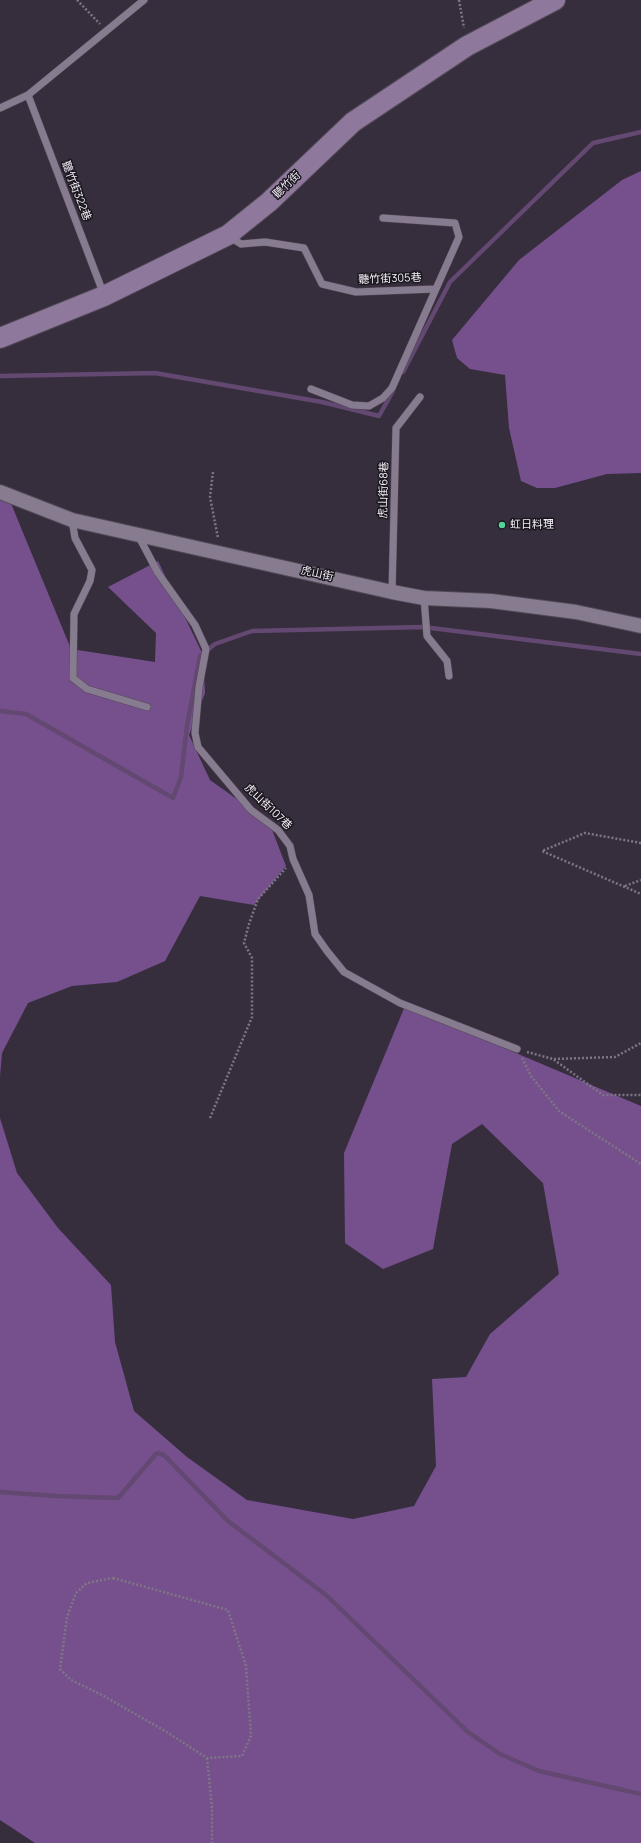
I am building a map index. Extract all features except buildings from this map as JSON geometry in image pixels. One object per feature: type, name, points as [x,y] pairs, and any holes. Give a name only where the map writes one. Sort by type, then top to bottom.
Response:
[{"type":"street","name":"聽竹街","points":[[0,338],[104,296],[228,235],[269,202],[353,122],[467,46],[555,0]]},
{"type":"street","name":"虎山街","points":[[0,492],[72,520],[392,592],[424,598],[491,601],[576,612],[641,626]]},
{"type":"lane","points":[[0,108],[28,95],[144,0]]},
{"type":"lane","name":"聽竹街322巷","points":[[28,95],[104,296]]},
{"type":"lane","points":[[311,389],[352,405],[369,406],[383,398],[392,388],[459,237],[455,223],[383,218]]},
{"type":"lane","name":"聽竹街305巷","points":[[228,235],[240,244],[265,242],[304,248],[322,284],[356,292],[435,289]]},
{"type":"lane","name":"虎山街68巷","points":[[392,592],[396,428],[420,397]]},
{"type":"lane","points":[[72,520],[75,538],[92,570],[90,582],[74,614],[73,678],[87,689],[147,707]]},
{"type":"lane","name":"虎山街107巷","points":[[138,535],[158,573],[194,625],[206,649],[199,687],[195,733],[198,747],[251,810],[278,830],[290,846],[309,895],[315,934],[344,972],[400,1003],[516,1049]]},
{"type":"lane","points":[[424,598],[427,636],[447,661],[449,676]]},
{"type":"path","points":[[77,0],[107,31]]},
{"type":"path","points":[[459,0],[467,46]]},
{"type":"path","points":[[213,472],[210,497],[222,554]]},
{"type":"path","points":[[641,843],[585,833],[542,851],[641,894]]},
{"type":"path","points":[[210,1118],[252,1017],[252,958],[244,943],[249,924],[258,899],[294,859]]},
{"type":"path","points":[[625,886],[641,880]]},
{"type":"path","points":[[516,1049],[553,1059],[615,1058],[641,1043]]},
{"type":"path","points":[[516,1049],[531,1076],[559,1111],[641,1164]]},
{"type":"path","points":[[553,1059],[602,1096],[641,1095]]},
{"type":"path","points":[[113,1578],[228,1610],[246,1666],[251,1736],[242,1756],[207,1758],[165,1731],[102,1695],[71,1680],[60,1669],[67,1617],[76,1593],[87,1583],[113,1578]]},
{"type":"path","points":[[207,1758],[212,1808],[212,1843]]},
{"type":"shaded area","points":[[641,171],[641,473],[607,474],[555,488],[537,488],[521,481],[509,428],[505,375],[470,369],[457,358],[452,340],[519,260],[622,180]]},
{"type":"shaded area","points":[[0,498],[10,501],[71,649],[155,662],[156,633],[108,587],[158,561],[203,655],[205,693],[189,735],[210,780],[269,822],[286,866],[254,905],[200,896],[165,961],[117,982],[72,986],[28,1003],[2,1053],[0,1077]]},
{"type":"shaded area","points":[[405,1006],[641,1106],[641,1843],[35,1843],[0,1820],[0,1118],[17,1173],[58,1228],[111,1285],[115,1342],[134,1411],[187,1457],[247,1500],[353,1519],[414,1506],[436,1466],[432,1379],[466,1377],[490,1334],[559,1274],[543,1183],[482,1124],[452,1144],[433,1249],[383,1269],[345,1243],[344,1153]]},
{"type":"waterway","points":[[403,372],[450,282],[593,143],[641,132]]},
{"type":"waterway","points":[[0,376],[155,373],[322,402],[379,416],[393,391]]},
{"type":"waterway","points":[[0,711],[26,714],[173,798],[181,777],[187,726],[200,656],[215,644],[252,631],[423,627],[641,654]]},
{"type":"waterway","points":[[0,1492],[118,1498],[156,1454],[158,1453],[164,1455],[228,1521],[326,1595],[468,1732],[500,1754],[539,1771],[641,1794]]},
{"type":"place","name":"虹日料理","points":[[502,525]]}]
